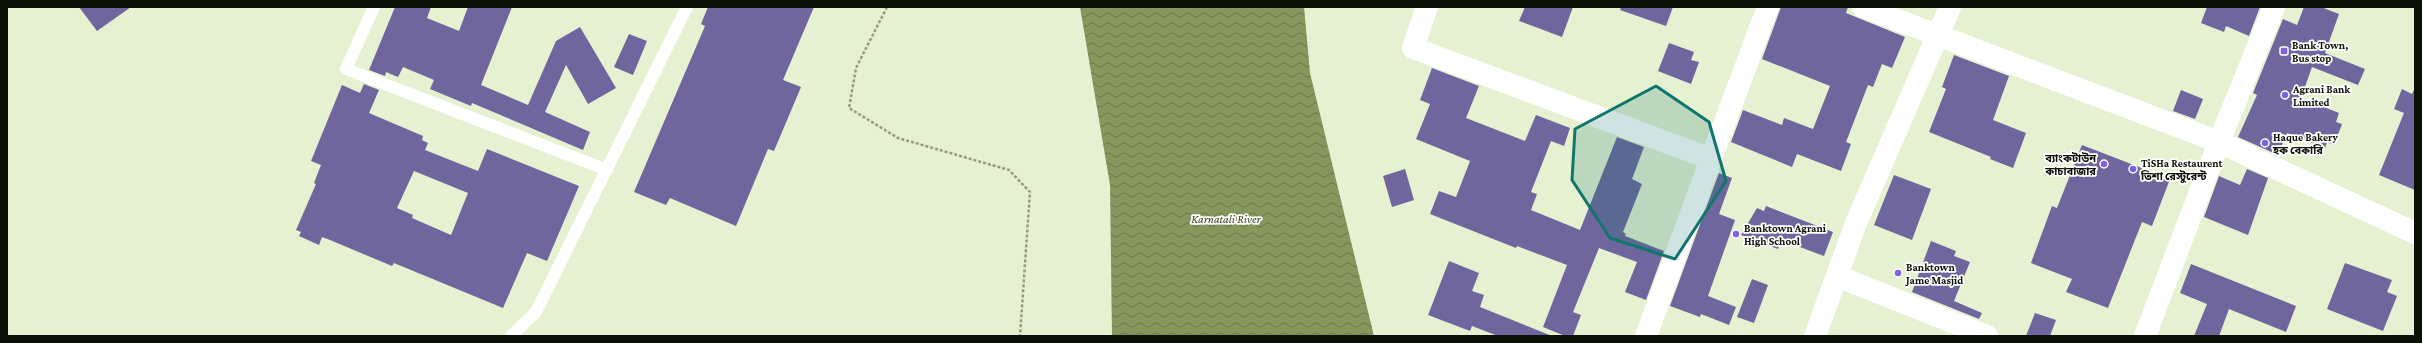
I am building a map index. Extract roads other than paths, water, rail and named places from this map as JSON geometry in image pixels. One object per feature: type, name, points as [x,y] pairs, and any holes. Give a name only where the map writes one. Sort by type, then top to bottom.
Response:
[{"type":"street","points":[[1427,7],[1413,48],[1711,159]]},
{"type":"street","points":[[1646,336],[1768,7]]},
{"type":"street","points":[[1863,7],[1938,37],[2219,142],[2415,233]]},
{"type":"street","points":[[1815,336],[1856,223],[1950,7]]},
{"type":"street","points":[[2146,336],[2219,142],[2274,7]]},
{"type":"street","points":[[1837,276],[1987,336]]},
{"type":"lane","points":[[374,7],[346,69],[607,170]]},
{"type":"lane","points":[[511,336],[536,312],[687,7]]},
{"type":"water","name":"Karnatali River","points":[[1080,7],[1304,7],[1310,73],[1374,336],[1112,336],[1110,185]]},
{"type":"place","name":"Bank Town, Bus stop","points":[[2284,51]]},
{"type":"place","name":"Agrani Bank Limited","points":[[2285,95]]},
{"type":"place","name":"Haque Bakery হক বেকারি","points":[[2265,143]]},
{"type":"place","name":"ব্যাংকটাউন কাচাবাজার","points":[[2104,164]]},
{"type":"place","name":"TiSHa Restaurent তিশা রেস্টুরেন্ট","points":[[2133,169]]},
{"type":"place","name":"Banktown Agrani High School","points":[[1736,234]]},
{"type":"place","name":"Banktown Jame Masjid","points":[[1898,273]]}]
